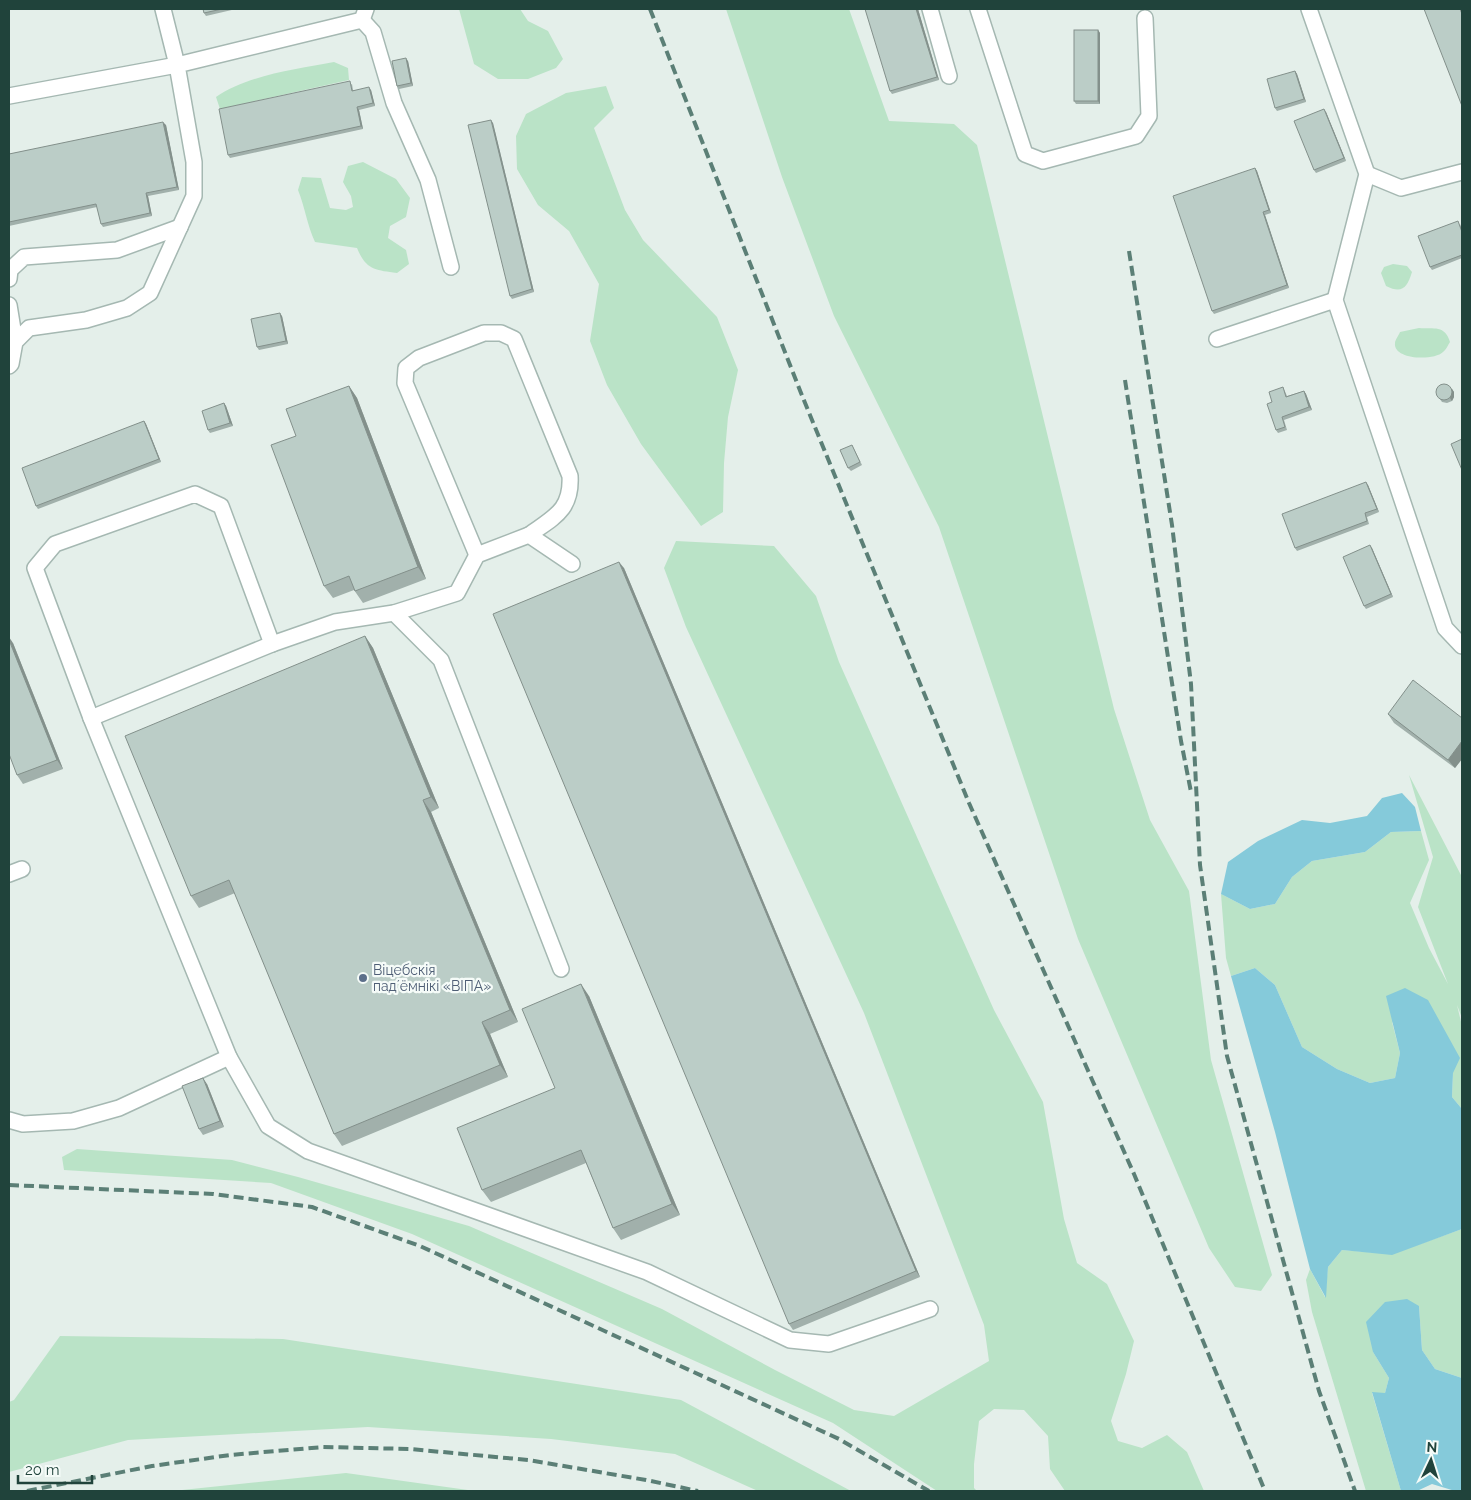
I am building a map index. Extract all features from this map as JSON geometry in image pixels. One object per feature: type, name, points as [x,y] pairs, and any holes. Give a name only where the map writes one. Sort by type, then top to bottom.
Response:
[{"type":"lane","points":[[16,342],[29,328],[86,320],[127,308],[150,293],[194,196],[194,162],[177,65],[163,9]]},
{"type":"lane","points":[[930,9],[949,76]]},
{"type":"lane","points":[[978,9],[1025,154],[1042,161],[1136,136],[1148,116],[1146,18]]},
{"type":"lane","points":[[1309,9],[1367,174],[1334,300],[1445,628],[1462,646]]},
{"type":"lane","points":[[9,96],[177,65],[364,15],[373,32],[394,103],[428,180],[450,267]]},
{"type":"lane","points":[[1367,174],[1401,188],[1462,172]]},
{"type":"lane","points":[[9,279],[10,270],[24,257],[117,250],[180,227]]},
{"type":"lane","points":[[1217,339],[1334,300]]},
{"type":"lane","points":[[9,305],[16,342],[9,366]]},
{"type":"lane","points":[[90,718],[272,644],[335,622],[394,613],[456,593],[477,555],[529,535],[561,512],[571,490],[570,476],[514,339],[501,333],[484,333],[419,358],[406,368],[405,383],[477,555]]},
{"type":"lane","points":[[272,644],[221,506],[195,494],[55,544],[36,568],[90,718],[229,1057],[268,1126],[308,1151],[646,1272],[790,1340],[829,1344],[930,1309]]},
{"type":"lane","points":[[529,535],[572,564]]},
{"type":"lane","points":[[394,613],[441,660],[561,969]]},
{"type":"lane","points":[[9,1120],[23,1124],[73,1120],[119,1108],[229,1057]]},
{"type":"green space","points":[[459,9],[520,9],[528,21],[548,31],[563,59],[556,68],[528,79],[498,79],[474,64]]},
{"type":"green space","points":[[726,9],[849,9],[889,121],[954,124],[977,145],[1114,709],[1150,820],[1189,891],[1211,1060],[1272,1275],[1261,1291],[1235,1287],[1209,1248],[1078,939],[939,527],[834,316],[782,177]]},
{"type":"green space","points":[[334,62],[348,68],[349,80],[220,109],[216,97],[243,83],[288,70]]},
{"type":"green space","points":[[606,86],[614,108],[594,128],[625,210],[643,240],[717,317],[738,370],[728,417],[724,463],[723,512],[701,526],[641,444],[607,385],[590,341],[599,284],[569,231],[538,205],[517,169],[516,136],[526,114],[566,93]]},
{"type":"green space","points":[[363,162],[396,179],[410,198],[406,217],[390,226],[388,238],[406,250],[409,264],[397,273],[372,268],[364,261],[357,248],[315,242],[308,223],[298,190],[302,177],[321,178],[330,208],[346,210],[353,207],[351,196],[343,182],[348,166]]},
{"type":"green space","points":[[1393,264],[1407,266],[1412,272],[1406,286],[1403,288],[1396,289],[1386,286],[1381,273],[1384,267]]},
{"type":"green space","points":[[1419,328],[1442,330],[1450,342],[1445,350],[1438,355],[1423,358],[1400,353],[1396,349],[1395,343],[1400,332]]},
{"type":"green space","points":[[676,541],[774,546],[816,596],[839,662],[994,1010],[1043,1102],[1064,1219],[1077,1263],[1107,1284],[1134,1341],[1111,1421],[1118,1441],[1142,1448],[1167,1435],[1187,1452],[1204,1491],[1065,1491],[1050,1469],[1048,1436],[1024,1410],[994,1409],[979,1421],[974,1464],[974,1488],[977,1491],[937,1491],[833,1423],[412,1234],[271,1183],[64,1170],[62,1157],[77,1149],[232,1160],[469,1226],[662,1309],[854,1410],[894,1416],[989,1361],[984,1325],[864,1013],[686,627],[664,568]]},
{"type":"green space","points":[[1409,775],[1462,877],[1462,1018],[1457,1005],[1462,1026],[1462,1109],[1452,1097],[1453,1073],[1392,1022],[1400,1053],[1395,1078],[1370,1083],[1337,1069],[1302,1047],[1275,985],[1255,968],[1231,976],[1226,958],[1221,894],[1250,909],[1275,904],[1292,877],[1312,861],[1365,852],[1391,832],[1421,831],[1429,860],[1410,903],[1429,948],[1448,984],[1418,907],[1433,857]]},
{"type":"green space","points":[[1462,1229],[1462,1378],[1435,1369],[1422,1350],[1419,1306],[1373,1352],[1389,1378],[1385,1393],[1372,1393],[1401,1491],[1366,1491],[1312,1312],[1306,1280],[1310,1269],[1325,1297],[1328,1267],[1342,1250],[1392,1254]]},
{"type":"green space","points":[[60,1336],[283,1339],[681,1400],[851,1491],[758,1491],[675,1454],[551,1439],[368,1427],[128,1440],[9,1472],[9,1402],[14,1400]]},
{"type":"green space","points":[[346,1473],[475,1491],[174,1491],[182,1490]]},
{"type":"water","points":[[1402,793],[1415,807],[1421,831],[1391,832],[1365,852],[1312,861],[1292,877],[1275,904],[1250,909],[1221,894],[1228,862],[1258,841],[1302,820],[1330,823],[1367,816],[1382,798]]},
{"type":"water","points":[[1255,968],[1275,985],[1302,1047],[1337,1069],[1370,1083],[1395,1078],[1400,1053],[1386,996],[1405,988],[1428,1000],[1460,1058],[1453,1073],[1452,1097],[1462,1109],[1462,1229],[1392,1255],[1342,1250],[1328,1267],[1326,1298],[1310,1269],[1275,1132],[1231,976]]},
{"type":"water","points":[[1407,1299],[1419,1306],[1422,1350],[1435,1369],[1462,1378],[1462,1491],[1455,1491],[1432,1484],[1417,1491],[1401,1491],[1372,1392],[1385,1393],[1389,1378],[1373,1352],[1366,1322],[1385,1302]]},
{"type":"building","points":[[203,9],[222,9],[204,13]]},
{"type":"building","points":[[865,9],[916,9],[937,77],[890,91]]},
{"type":"building","points":[[1424,9],[1460,9],[1462,14],[1462,106]]},
{"type":"building","points":[[1074,30],[1098,30],[1098,101],[1074,101]]},
{"type":"building","points":[[406,58],[411,83],[397,86],[392,61]]},
{"type":"building","points":[[1295,71],[1304,99],[1275,108],[1267,79]]},
{"type":"building","points":[[350,81],[352,91],[369,87],[373,103],[357,107],[361,126],[228,155],[219,109]]},
{"type":"building","points":[[1324,109],[1344,158],[1314,170],[1294,121]]},
{"type":"building","points":[[491,120],[532,289],[510,296],[468,125]]},
{"type":"building","points":[[163,122],[177,187],[146,193],[150,213],[101,224],[96,204],[9,222],[9,154]]},
{"type":"building","points":[[1255,168],[1269,210],[1263,212],[1287,285],[1212,311],[1173,196]]},
{"type":"building","points":[[1458,221],[1462,232],[1462,255],[1430,267],[1418,236]]},
{"type":"building","points":[[280,313],[286,341],[257,347],[251,319]]},
{"type":"building","points":[[1444,384],[1450,386],[1452,392],[1450,398],[1444,400],[1438,398],[1436,392],[1438,386]]},
{"type":"building","points":[[349,386],[418,567],[355,591],[349,576],[324,586],[271,445],[296,436],[286,409]]},
{"type":"building","points":[[1283,387],[1286,397],[1304,391],[1309,407],[1282,417],[1285,427],[1276,430],[1267,404],[1272,402],[1269,392]]},
{"type":"building","points":[[224,403],[230,423],[208,430],[202,411]]},
{"type":"building","points":[[144,421],[159,459],[36,506],[22,468]]},
{"type":"building","points":[[1462,439],[1462,470],[1451,444]]},
{"type":"building","points":[[852,445],[860,462],[848,468],[840,450]]},
{"type":"building","points":[[1366,482],[1377,509],[1365,513],[1367,521],[1295,548],[1282,514]]},
{"type":"building","points":[[1370,545],[1391,594],[1364,606],[1343,557]]},
{"type":"building","points":[[619,562],[916,1271],[789,1324],[493,614]]},
{"type":"building","points":[[365,636],[431,797],[423,800],[510,1010],[482,1022],[500,1065],[334,1134],[229,880],[191,896],[125,736]]},
{"type":"building","points":[[9,640],[57,760],[17,775],[9,754]]},
{"type":"building","points":[[1413,680],[1462,718],[1462,741],[1448,760],[1388,714]]},
{"type":"building","points":[[581,984],[672,1204],[613,1228],[581,1150],[482,1190],[457,1128],[555,1088],[522,1009]]},
{"type":"building","points":[[203,1078],[220,1121],[199,1129],[182,1086]]},
{"type":"railway","points":[[650,9],[803,398],[969,803],[1134,1174],[1265,1491]]},
{"type":"railway","points":[[1129,251],[1172,525],[1191,684],[1200,865],[1227,1056],[1319,1391],[1355,1491]]},
{"type":"railway","points":[[1125,380],[1181,741],[1191,792]]},
{"type":"railway","points":[[9,1185],[213,1194],[312,1207],[420,1246],[839,1439],[929,1491]]},
{"type":"railway","points":[[27,1491],[152,1466],[230,1455],[323,1447],[410,1449],[528,1460],[698,1491]]},
{"type":"place","name":"Віцебскія падʼёмнікі «ВІПА»","points":[[363,978]]}]
